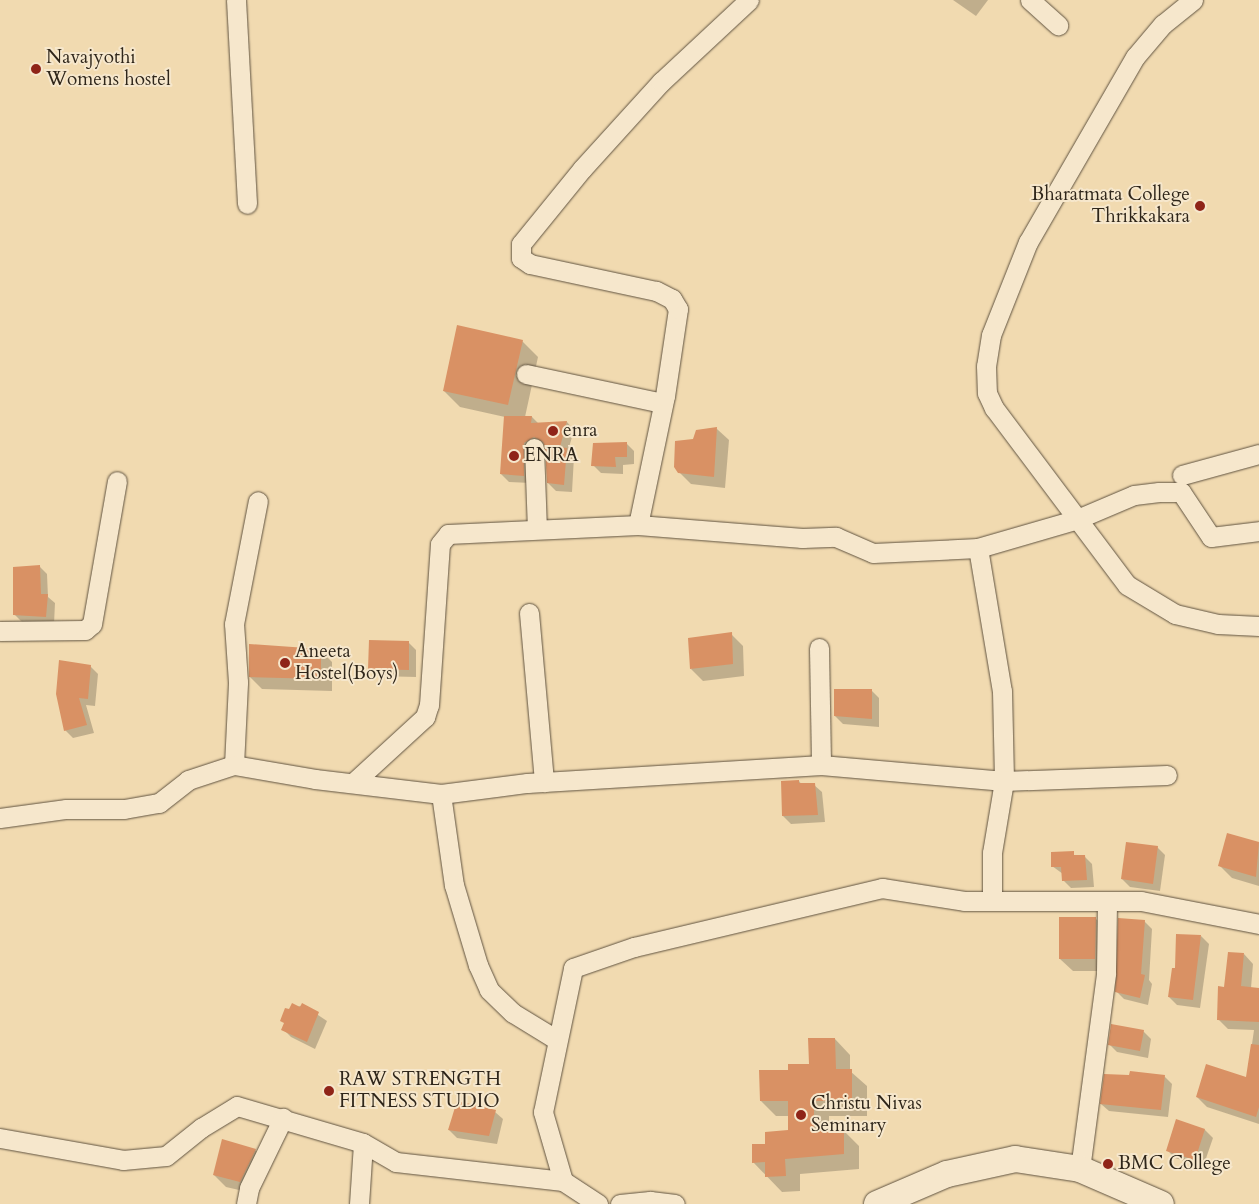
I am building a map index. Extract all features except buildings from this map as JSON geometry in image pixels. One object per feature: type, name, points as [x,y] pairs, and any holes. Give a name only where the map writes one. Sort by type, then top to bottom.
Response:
[{"type":"main road","points":[[877,1204],[947,1174],[999,1161],[1033,1160],[1080,1169],[1161,1204]]},
{"type":"street","points":[[236,0],[247,204]]},
{"type":"street","points":[[638,525],[664,402],[678,309],[672,299],[656,291],[530,264],[521,258],[521,244],[582,169],[661,82],[749,0]]},
{"type":"street","points":[[1030,0],[1058,25]]},
{"type":"street","points":[[1193,0],[1163,24],[1135,57],[1028,242],[991,335],[986,366],[988,393],[994,408],[1075,520],[1127,585],[1141,597],[1174,614],[1218,624],[1259,626]]},
{"type":"street","points":[[526,374],[664,402]]},
{"type":"street","points":[[534,448],[537,528]]},
{"type":"street","points":[[1182,475],[1259,454]]},
{"type":"street","points":[[0,631],[85,630],[92,624],[117,481]]},
{"type":"street","points":[[353,783],[425,717],[430,705],[443,537],[537,528],[638,525],[802,538],[836,537],[873,554],[978,548],[1075,520],[1134,495],[1181,492],[1211,537],[1259,531]]},
{"type":"street","points":[[234,765],[238,682],[234,624],[258,501]]},
{"type":"street","points":[[978,548],[1002,691],[1004,781],[992,853],[992,900]]},
{"type":"street","points":[[529,613],[544,782]]},
{"type":"street","points":[[819,648],[821,765]]},
{"type":"street","points":[[0,818],[66,809],[124,809],[159,803],[188,780],[234,765],[441,794],[544,782],[821,765],[1004,781],[1167,775]]},
{"type":"street","points":[[441,794],[454,885],[478,965],[489,990],[513,1013],[557,1040]]},
{"type":"street","points":[[563,1181],[542,1112],[573,968],[634,947],[882,888],[964,900],[1141,900],[1259,924]]},
{"type":"street","points":[[1080,1169],[1106,973],[1107,900]]},
{"type":"street","points":[[0,1138],[124,1160],[166,1156],[201,1128],[237,1106],[284,1118],[363,1143],[396,1162],[563,1181],[598,1204]]},
{"type":"street","points":[[246,1204],[250,1188],[284,1118]]},
{"type":"street","points":[[359,1204],[363,1143]]},
{"type":"street","points":[[620,1204],[650,1201],[675,1204]]},
{"type":"place","name":"Navajyothi Womens hostel","points":[[36,69]]},
{"type":"place","name":"Bharatmata College Thrikkakara","points":[[1200,206]]},
{"type":"place","name":"enra","points":[[553,431]]},
{"type":"place","name":"ENRA","points":[[514,456]]},
{"type":"place","name":"Aneeta Hostel(Boys)","points":[[285,663]]},
{"type":"place","name":"RAW STRENGTH FITNESS STUDIO","points":[[329,1091]]},
{"type":"place","name":"Christu Nivas Seminary","points":[[801,1115]]},
{"type":"place","name":"BMC College","points":[[1108,1164]]}]
